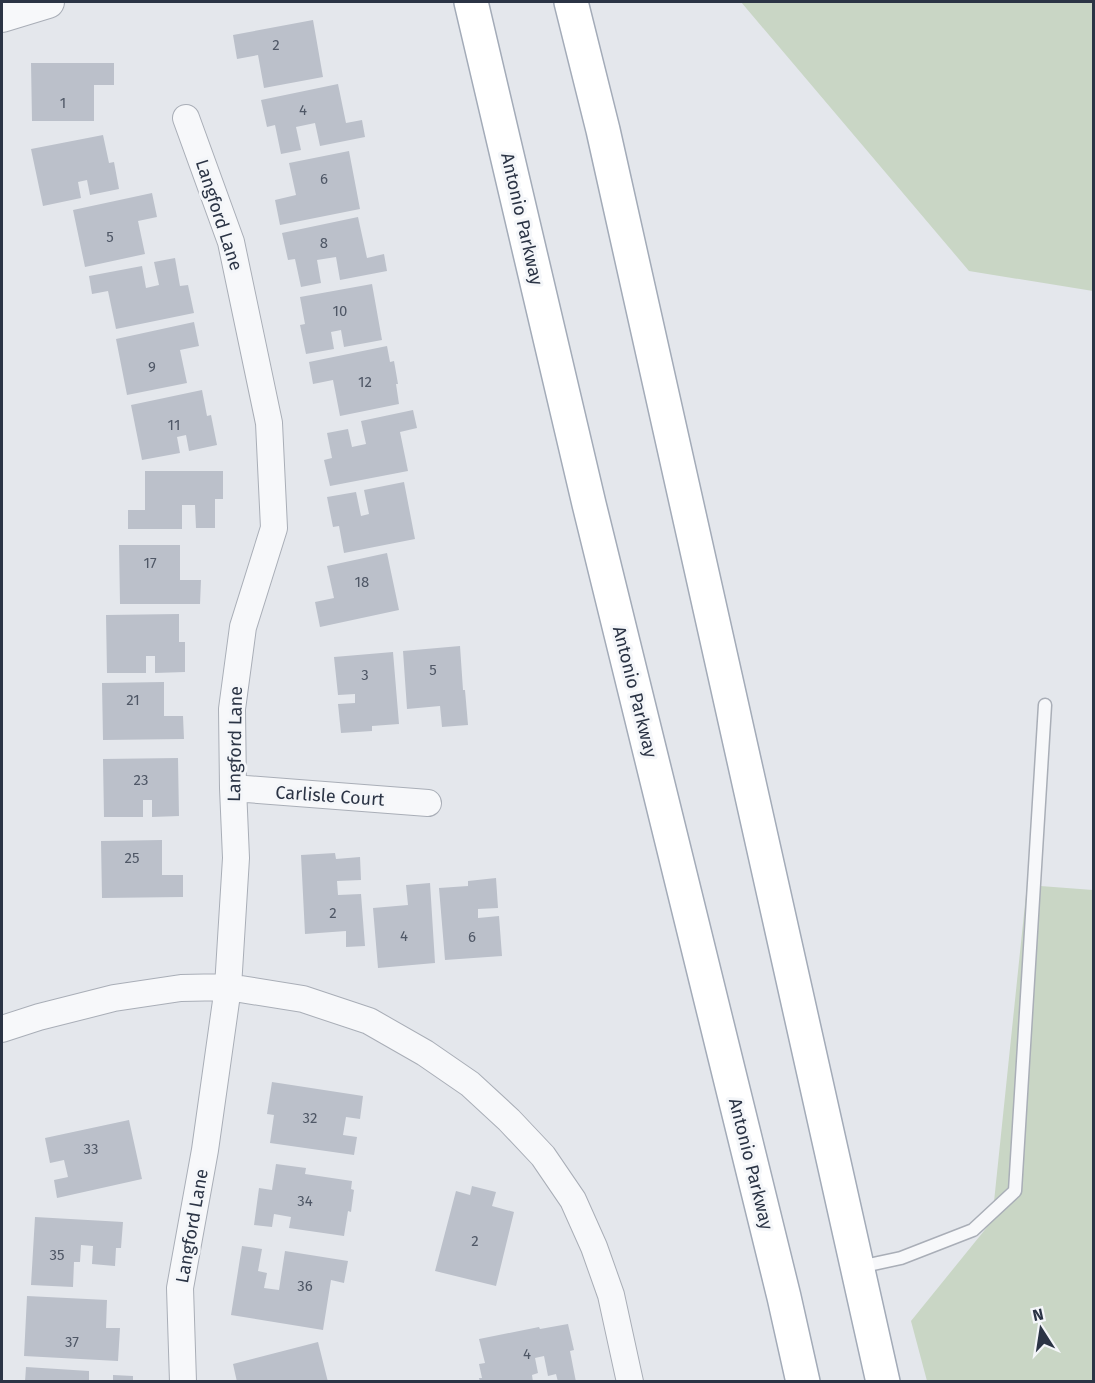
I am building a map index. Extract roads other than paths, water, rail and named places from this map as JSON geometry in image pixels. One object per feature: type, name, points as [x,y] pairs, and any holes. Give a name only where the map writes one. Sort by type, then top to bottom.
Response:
[{"type":"main road","name":"Antonio Parkway","points":[[471,2],[589,504],[803,1382]]},
{"type":"main road","points":[[571,2],[603,130],[883,1382]]},
{"type":"street","points":[[2,16],[48,2]]},
{"type":"street","name":"Langford Lane","points":[[183,1382],[180,1288],[205,1150],[228,987],[236,858],[232,709],[243,627],[274,528],[268,423],[231,242],[186,118]]},
{"type":"street","name":"Carlisle Court","points":[[233,788],[428,803]]},
{"type":"street","points":[[2,1029],[114,998],[181,988],[228,987],[303,999],[369,1021],[425,1053],[470,1084],[543,1156],[573,1200],[594,1247],[611,1295],[630,1382]]},
{"type":"lane","points":[[858,1267],[901,1258],[973,1230],[1015,1191],[1045,705]]}]
